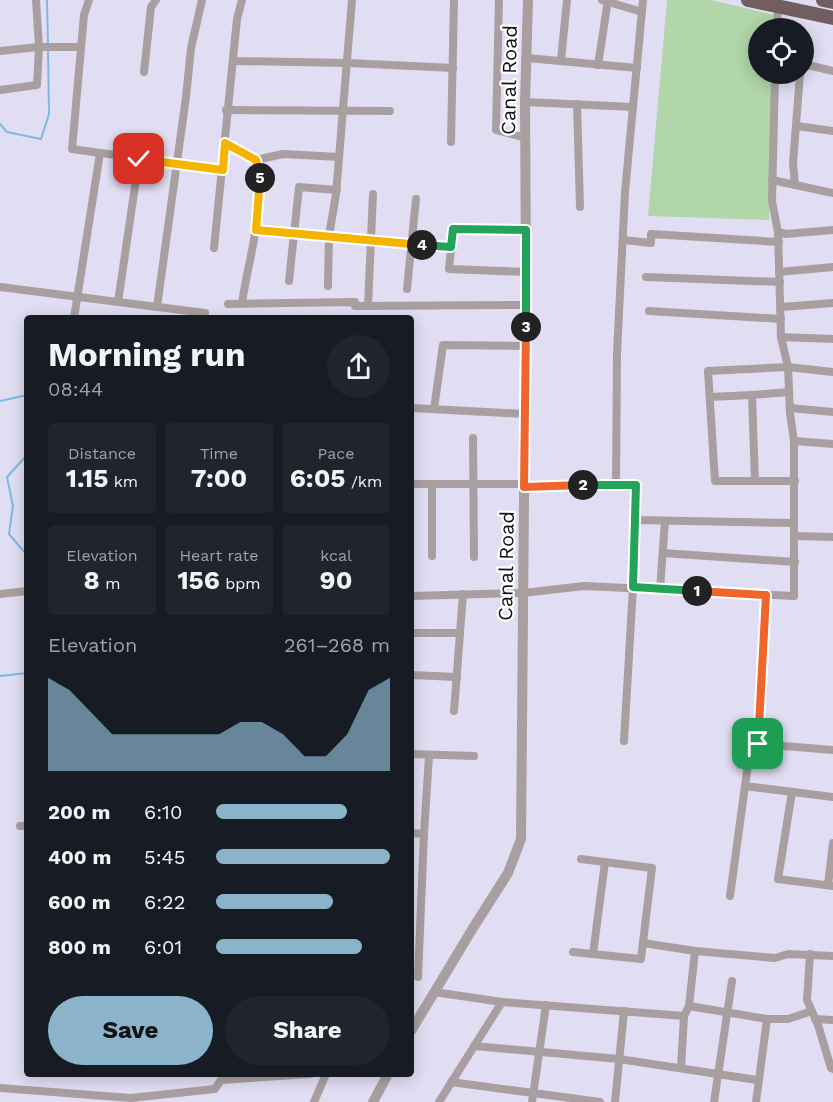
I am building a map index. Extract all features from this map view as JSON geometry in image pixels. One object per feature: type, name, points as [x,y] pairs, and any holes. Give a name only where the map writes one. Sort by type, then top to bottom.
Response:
[{"type":"highway","points":[[748,0],[778,3],[833,18]]},
{"type":"highway","points":[[824,0],[833,2]]},
{"type":"street","points":[[0,90],[37,86],[39,47],[36,0]]},
{"type":"street","points":[[89,0],[84,15],[72,149],[223,170]]},
{"type":"street","points":[[144,72],[152,7],[156,0]]},
{"type":"street","points":[[157,307],[191,48],[202,0]]},
{"type":"street","points":[[213,248],[223,170],[237,19],[242,0]]},
{"type":"street","points":[[328,286],[329,236],[337,190],[352,0]]},
{"type":"street","points":[[451,142],[454,0]]},
{"type":"street","points":[[499,0],[496,130],[525,138]]},
{"type":"street","name":"Canal Road","points":[[414,1021],[508,873],[521,839],[526,346],[525,102],[528,0]]},
{"type":"street","points":[[561,60],[567,0]]},
{"type":"street","points":[[598,64],[606,0],[642,12]]},
{"type":"street","points":[[616,484],[616,354],[633,107],[644,0]]},
{"type":"street","points":[[777,18],[778,3]]},
{"type":"street","points":[[0,51],[39,47],[81,47]]},
{"type":"street","points":[[527,58],[637,68]]},
{"type":"street","points":[[233,61],[453,68]]},
{"type":"street","points":[[814,66],[833,71]]},
{"type":"street","points":[[414,596],[523,593],[584,586],[794,596],[794,441],[788,367],[781,337],[779,242],[772,201],[775,84]]},
{"type":"street","points":[[795,185],[794,163],[799,84]]},
{"type":"street","points":[[525,102],[633,107]]},
{"type":"street","points":[[577,104],[580,207]]},
{"type":"street","points":[[227,110],[390,111]]},
{"type":"street","points":[[797,126],[833,131]]},
{"type":"street","points":[[225,143],[256,160],[283,154],[339,157]]},
{"type":"street","points":[[74,315],[100,153]]},
{"type":"street","points":[[118,302],[139,159]]},
{"type":"street","points":[[242,303],[256,230],[260,179],[256,160]]},
{"type":"street","points":[[772,180],[833,193]]},
{"type":"street","points":[[289,281],[299,187],[337,190]]},
{"type":"street","points":[[368,306],[373,194]]},
{"type":"street","points":[[407,289],[416,198]]},
{"type":"street","points":[[526,230],[453,229],[449,269],[526,272]]},
{"type":"street","points":[[256,230],[451,247]]},
{"type":"street","points":[[778,232],[786,234],[833,230]]},
{"type":"street","points":[[623,240],[651,243],[651,234],[779,242]]},
{"type":"street","points":[[646,277],[780,277],[833,267]]},
{"type":"street","points":[[0,287],[205,313]]},
{"type":"street","points":[[228,304],[355,302],[354,315]]},
{"type":"street","points":[[781,307],[833,303]]},
{"type":"street","points":[[355,306],[526,305]]},
{"type":"street","points":[[649,311],[781,319]]},
{"type":"street","points":[[781,337],[833,339]]},
{"type":"street","points":[[434,410],[443,345],[526,346]]},
{"type":"street","points":[[795,481],[716,482],[708,371],[788,367],[833,372]]},
{"type":"street","points":[[710,397],[789,392]]},
{"type":"street","points":[[752,395],[755,481]]},
{"type":"street","points":[[414,408],[525,414]]},
{"type":"street","points":[[790,408],[833,412]]},
{"type":"street","points":[[473,438],[474,557]]},
{"type":"street","points":[[794,441],[833,444]]},
{"type":"street","points":[[414,484],[636,485],[624,741]]},
{"type":"street","points":[[432,484],[432,556]]},
{"type":"street","points":[[636,520],[794,523]]},
{"type":"street","points":[[660,589],[665,521]]},
{"type":"street","points":[[794,536],[833,537]]},
{"type":"street","points":[[663,553],[795,562]]},
{"type":"street","points":[[0,594],[24,591]]},
{"type":"street","points":[[454,711],[463,594]]},
{"type":"street","points":[[758,744],[766,595]]},
{"type":"street","points":[[414,633],[460,633]]},
{"type":"street","points":[[414,675],[457,677]]},
{"type":"street","points":[[730,896],[751,742],[833,750]]},
{"type":"street","points":[[414,754],[474,756]]},
{"type":"street","points":[[418,977],[429,756]]},
{"type":"street","points":[[745,786],[833,797]]},
{"type":"street","points":[[792,792],[778,879],[830,886],[833,843]]},
{"type":"street","points":[[414,833],[424,834]]},
{"type":"street","points":[[573,952],[641,959],[652,868],[581,859]]},
{"type":"street","points":[[593,954],[605,862]]},
{"type":"street","points":[[643,942],[694,951],[775,958],[788,954],[833,956]]},
{"type":"street","points":[[681,1068],[684,1016],[689,1006],[694,951]]},
{"type":"street","points":[[810,954],[807,1000],[833,1069]]},
{"type":"street","points":[[714,1102],[732,981]]},
{"type":"street","points":[[434,992],[502,1002],[684,1016]]},
{"type":"street","points":[[439,1102],[502,1002]]},
{"type":"street","points":[[532,1098],[546,1005]]},
{"type":"street","points":[[689,1006],[767,1019],[788,1019],[813,1015],[833,1020]]},
{"type":"street","points":[[615,1102],[624,1011]]},
{"type":"street","points":[[756,1102],[757,1080],[767,1019]]},
{"type":"street","points":[[474,1046],[620,1059],[757,1080]]},
{"type":"street","points":[[0,1088],[131,1100],[215,1089],[221,1077]]},
{"type":"street","points":[[314,1102],[325,1077]]},
{"type":"street","points":[[373,1102],[386,1077]]},
{"type":"street","points":[[451,1082],[532,1098],[600,1102]]},
{"type":"green space","points":[[667,0],[711,0],[774,15],[774,18],[748,18],[748,84],[772,84],[769,220],[648,216]]},
{"type":"waterway","points":[[47,0],[48,44]]},
{"type":"waterway","points":[[0,124],[7,132],[41,139],[49,114],[48,50]]},
{"type":"waterway","points":[[0,401],[24,396]]},
{"type":"waterway","points":[[24,458],[7,477],[13,506],[9,534],[24,552]]},
{"type":"waterway","points":[[0,676],[24,673]]},
{"type":"route","points":[[139,159],[223,170],[225,143],[256,160],[260,179],[256,230],[451,247],[453,229],[526,230],[524,487],[636,485],[633,587],[766,595],[758,744]]}]
